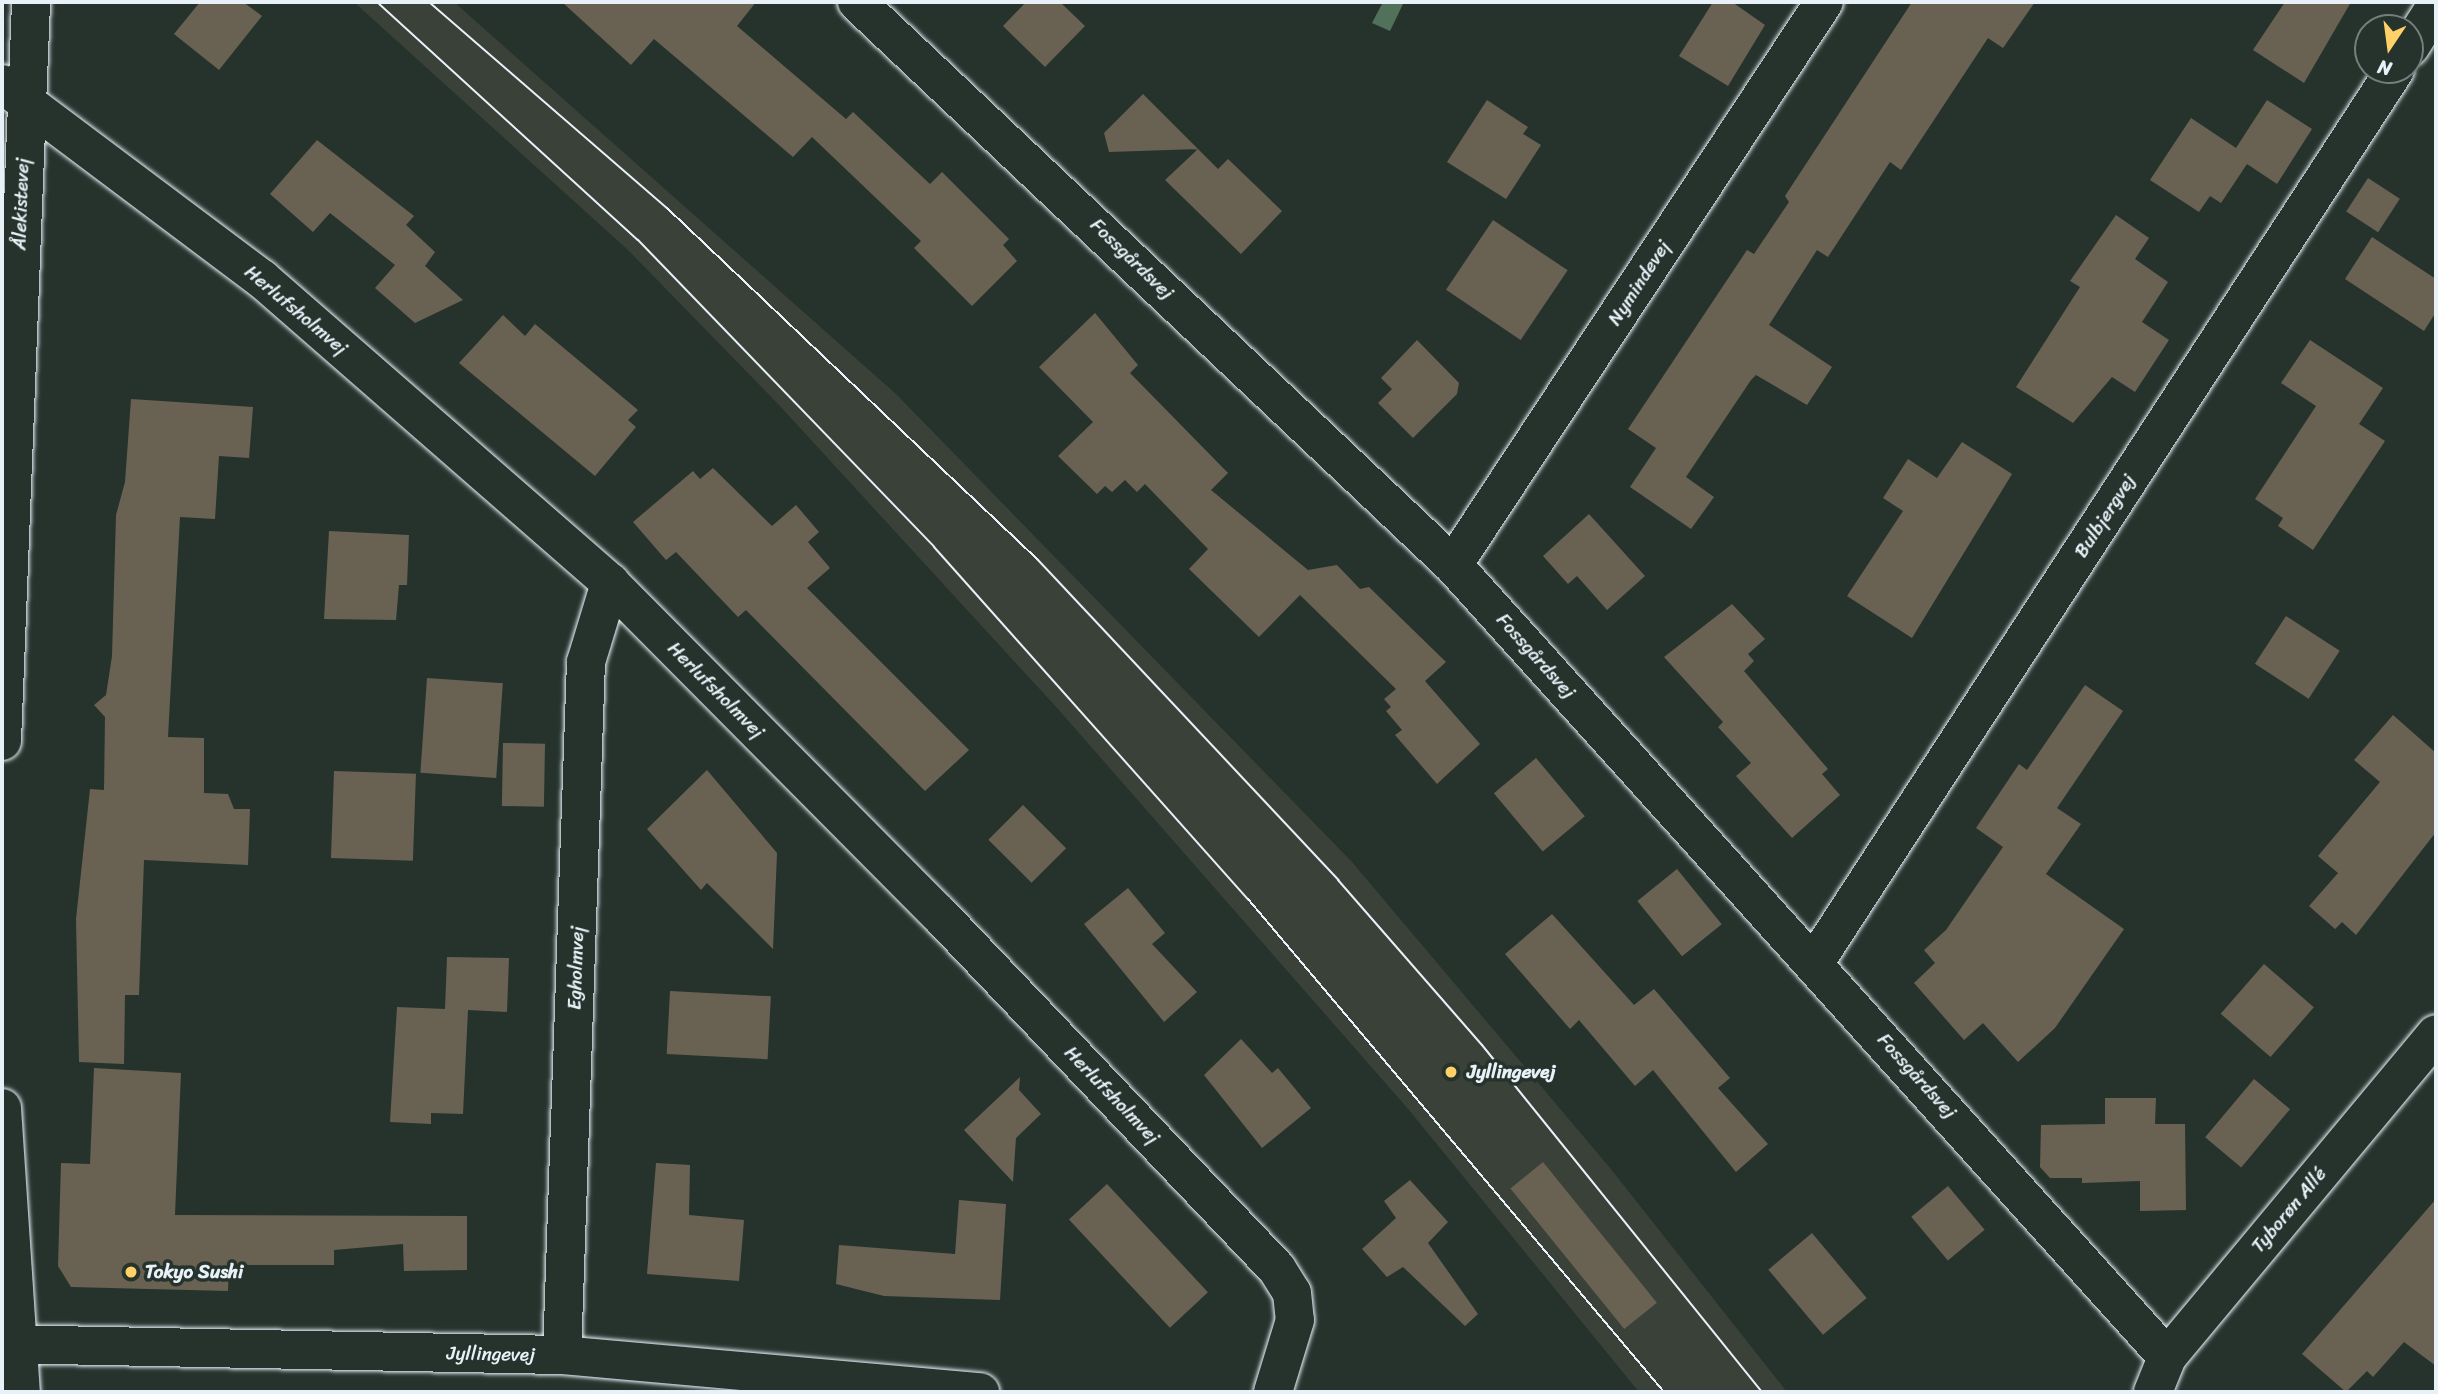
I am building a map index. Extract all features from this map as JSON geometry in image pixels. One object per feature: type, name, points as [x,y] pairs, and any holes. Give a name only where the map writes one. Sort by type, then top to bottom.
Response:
[{"type":"street","name":"Ålekistevej","points":[[2,741],[10,100],[31,2]]},
{"type":"street","name":"Fossgårdsvej","points":[[857,2],[1453,565],[1815,962],[2167,1357]]},
{"type":"street","name":"Nymindevej","points":[[1453,565],[1824,2]]},
{"type":"street","points":[[2424,25],[2436,6]]},
{"type":"street","name":"Bulbjergvej","points":[[1815,962],[2386,84]]},
{"type":"street","name":"Herlufsholmvej","points":[[10,100],[262,279],[610,583],[939,914],[1277,1269],[1292,1293],[1291,1345],[1273,1392]]},
{"type":"street","name":"Egholmvej","points":[[562,1355],[586,662],[610,583]]},
{"type":"street","name":"Tyborøn Allé","points":[[2153,1392],[2167,1357],[2436,1034]]},
{"type":"street","points":[[2,1108],[10,1343],[21,1392]]},
{"type":"street","name":"Jyllingevej","points":[[10,1343],[562,1355],[980,1392]]},
{"type":"shaded area","points":[[354,2],[454,2],[896,394],[1352,862],[1610,1168],[1787,1392],[1639,1392],[1409,1110],[1058,709],[779,405],[628,250]]},
{"type":"green space","points":[[1383,2],[1404,2],[1390,31],[1372,23]]},
{"type":"building","points":[[200,2],[243,2],[262,16],[219,70],[174,34]]},
{"type":"building","points":[[562,2],[756,2],[737,26],[846,119],[853,112],[930,184],[942,172],[1009,239],[1003,245],[1017,261],[972,306],[914,248],[921,241],[812,137],[793,157],[654,39],[631,65]]},
{"type":"building","points":[[1026,2],[1060,2],[1085,26],[1045,67],[1003,26]]},
{"type":"building","points":[[1713,2],[1732,2],[1765,25],[1728,86],[1679,56]]},
{"type":"building","points":[[1912,2],[2035,2],[2003,48],[1988,38],[1901,170],[1890,162],[1828,257],[1817,250],[1769,325],[1832,367],[1807,405],[1756,375],[1751,380],[1686,477],[1714,497],[1691,529],[1630,487],[1656,448],[1628,429],[1747,250],[1754,254],[1789,202],[1785,196]]},
{"type":"building","points":[[2285,2],[2351,2],[2304,83],[2253,50]]},
{"type":"building","points":[[1143,94],[1198,149],[1109,152],[1104,133]]},
{"type":"building","points":[[1487,100],[1528,127],[1523,134],[1541,145],[1506,199],[1447,162]]},
{"type":"building","points":[[2267,100],[2312,129],[2277,184],[2247,164],[2221,203],[2210,196],[2199,212],[2150,180],[2191,118],[2236,148]]},
{"type":"building","points":[[317,140],[414,216],[406,225],[435,252],[425,266],[463,300],[415,323],[375,288],[395,265],[330,213],[313,232],[270,194]]},
{"type":"building","points":[[1198,149],[1218,169],[1228,159],[1282,211],[1241,254],[1165,180]]},
{"type":"building","points":[[2368,178],[2400,199],[2378,232],[2346,212]]},
{"type":"building","points":[[2116,215],[2149,238],[2135,259],[2168,282],[2142,322],[2169,340],[2135,392],[2112,377],[2073,423],[2016,387],[2080,287],[2070,281]]},
{"type":"building","points":[[1493,220],[1568,270],[1521,340],[1446,290]]},
{"type":"building","points":[[2372,237],[2436,279],[2436,312],[2424,331],[2345,279]]},
{"type":"building","points":[[1095,313],[1138,365],[1130,373],[1228,473],[1211,490],[1308,570],[1337,565],[1360,589],[1369,587],[1446,662],[1425,681],[1480,744],[1437,784],[1395,735],[1402,730],[1386,711],[1391,707],[1384,699],[1396,689],[1300,595],[1259,637],[1189,569],[1208,549],[1145,484],[1137,492],[1125,480],[1112,492],[1105,486],[1097,494],[1058,456],[1093,422],[1039,367]]},
{"type":"building","points":[[503,315],[525,336],[535,324],[638,410],[628,420],[636,427],[595,476],[459,363]]},
{"type":"building","points":[[1417,340],[1459,383],[1457,394],[1413,438],[1378,403],[1392,389],[1381,378]]},
{"type":"building","points":[[2310,340],[2383,388],[2359,424],[2385,441],[2313,550],[2278,526],[2283,518],[2255,499],[2316,406],[2281,383]]},
{"type":"building","points":[[131,399],[253,407],[249,458],[219,456],[215,519],[180,517],[168,737],[204,738],[204,793],[228,794],[234,809],[250,809],[248,865],[144,860],[139,995],[125,995],[124,1064],[79,1062],[76,919],[90,789],[104,790],[105,717],[94,705],[106,695],[112,656],[116,515],[125,482]]},
{"type":"building","points":[[1962,442],[2012,474],[1912,638],[1847,596],[1903,511],[1883,498],[1908,459],[1937,478]]},
{"type":"building","points":[[713,468],[772,526],[796,505],[819,532],[808,542],[830,568],[807,588],[969,750],[925,791],[746,610],[738,617],[676,552],[666,560],[633,522],[693,471],[700,479]]},
{"type":"building","points":[[1589,514],[1645,576],[1607,610],[1577,576],[1568,584],[1543,556]]},
{"type":"building","points":[[329,531],[409,535],[407,585],[399,585],[396,620],[324,619]]},
{"type":"building","points":[[1732,604],[1765,639],[1748,654],[1754,661],[1744,671],[1828,769],[1822,774],[1840,795],[1792,838],[1736,776],[1751,763],[1718,727],[1723,722],[1664,657]]},
{"type":"building","points":[[2286,616],[2340,651],[2309,699],[2255,664]]},
{"type":"building","points":[[427,678],[503,683],[496,778],[420,773]]},
{"type":"building","points":[[2085,685],[2123,711],[2057,808],[2081,824],[2046,874],[2124,929],[2055,1028],[2018,1062],[1983,1023],[1964,1040],[1914,983],[1935,963],[1924,950],[1946,930],[2003,847],[1976,828],[2019,764],[2027,770]]},
{"type":"building","points":[[2393,715],[2436,753],[2436,832],[2356,935],[2342,922],[2335,929],[2309,906],[2338,873],[2318,856],[2380,782],[2354,760]]},
{"type":"building","points":[[503,743],[545,744],[544,807],[502,806]]},
{"type":"building","points":[[1536,758],[1585,816],[1543,852],[1494,793]]},
{"type":"building","points":[[707,770],[777,853],[773,949],[707,883],[701,890],[647,829]]},
{"type":"building","points":[[334,771],[416,774],[413,861],[331,858]]},
{"type":"building","points":[[1023,805],[1066,848],[1031,883],[988,840]]},
{"type":"building","points":[[1677,869],[1722,924],[1682,956],[1637,901]]},
{"type":"building","points":[[1128,888],[1165,933],[1152,944],[1197,992],[1164,1022],[1084,924]]},
{"type":"building","points":[[1552,914],[1634,1005],[1654,989],[1730,1078],[1718,1088],[1768,1144],[1736,1172],[1653,1070],[1635,1086],[1579,1020],[1570,1029],[1505,954]]},
{"type":"building","points":[[447,957],[509,958],[507,1012],[468,1010],[463,1114],[431,1113],[431,1124],[390,1122],[397,1007],[445,1009]]},
{"type":"building","points":[[2264,964],[2314,1007],[2271,1057],[2221,1014]]},
{"type":"building","points":[[670,991],[771,996],[768,1059],[667,1054]]},
{"type":"building","points":[[1241,1039],[1272,1073],[1278,1068],[1311,1108],[1262,1148],[1204,1075]]},
{"type":"building","points":[[94,1068],[181,1073],[175,1215],[467,1216],[467,1270],[404,1271],[403,1244],[334,1250],[334,1265],[229,1265],[228,1291],[71,1287],[58,1266],[61,1163],[90,1164]]},
{"type":"building","points":[[1020,1077],[1019,1090],[1041,1114],[1016,1138],[1013,1182],[964,1130]]},
{"type":"building","points":[[2254,1079],[2290,1109],[2241,1167],[2205,1137]]},
{"type":"building","points":[[2105,1098],[2156,1098],[2155,1124],[2185,1124],[2186,1210],[2140,1211],[2140,1181],[2082,1183],[2082,1178],[2050,1178],[2040,1167],[2041,1125],[2105,1124]]},
{"type":"building","points":[[1543,1162],[1657,1303],[1624,1329],[1510,1188]]},
{"type":"building","points":[[656,1163],[690,1165],[689,1215],[744,1220],[739,1281],[647,1274]]},
{"type":"building","points":[[1410,1180],[1448,1222],[1428,1243],[1478,1314],[1465,1326],[1403,1267],[1387,1277],[1362,1249],[1396,1218],[1384,1201]]},
{"type":"building","points":[[1107,1184],[1208,1292],[1170,1328],[1069,1219]]},
{"type":"building","points":[[1948,1186],[1985,1230],[1948,1261],[1911,1217]]},
{"type":"building","points":[[2436,1199],[2436,1366],[2404,1342],[2373,1377],[2367,1371],[2346,1392],[2302,1354]]},
{"type":"building","points":[[959,1200],[1006,1204],[1000,1300],[884,1296],[836,1284],[839,1245],[955,1254]]},
{"type":"building","points":[[1812,1233],[1867,1298],[1823,1335],[1768,1270]]},
{"type":"tram line","points":[[377,2],[638,240],[934,547],[1248,899],[1664,1392]]},
{"type":"tram line","points":[[429,2],[667,208],[1038,560],[1338,880],[1482,1045],[1762,1392]]},
{"type":"place","name":"Jyllingevej","points":[[1451,1072]]},
{"type":"place","name":"Tokyo Sushi","points":[[131,1272]]}]
